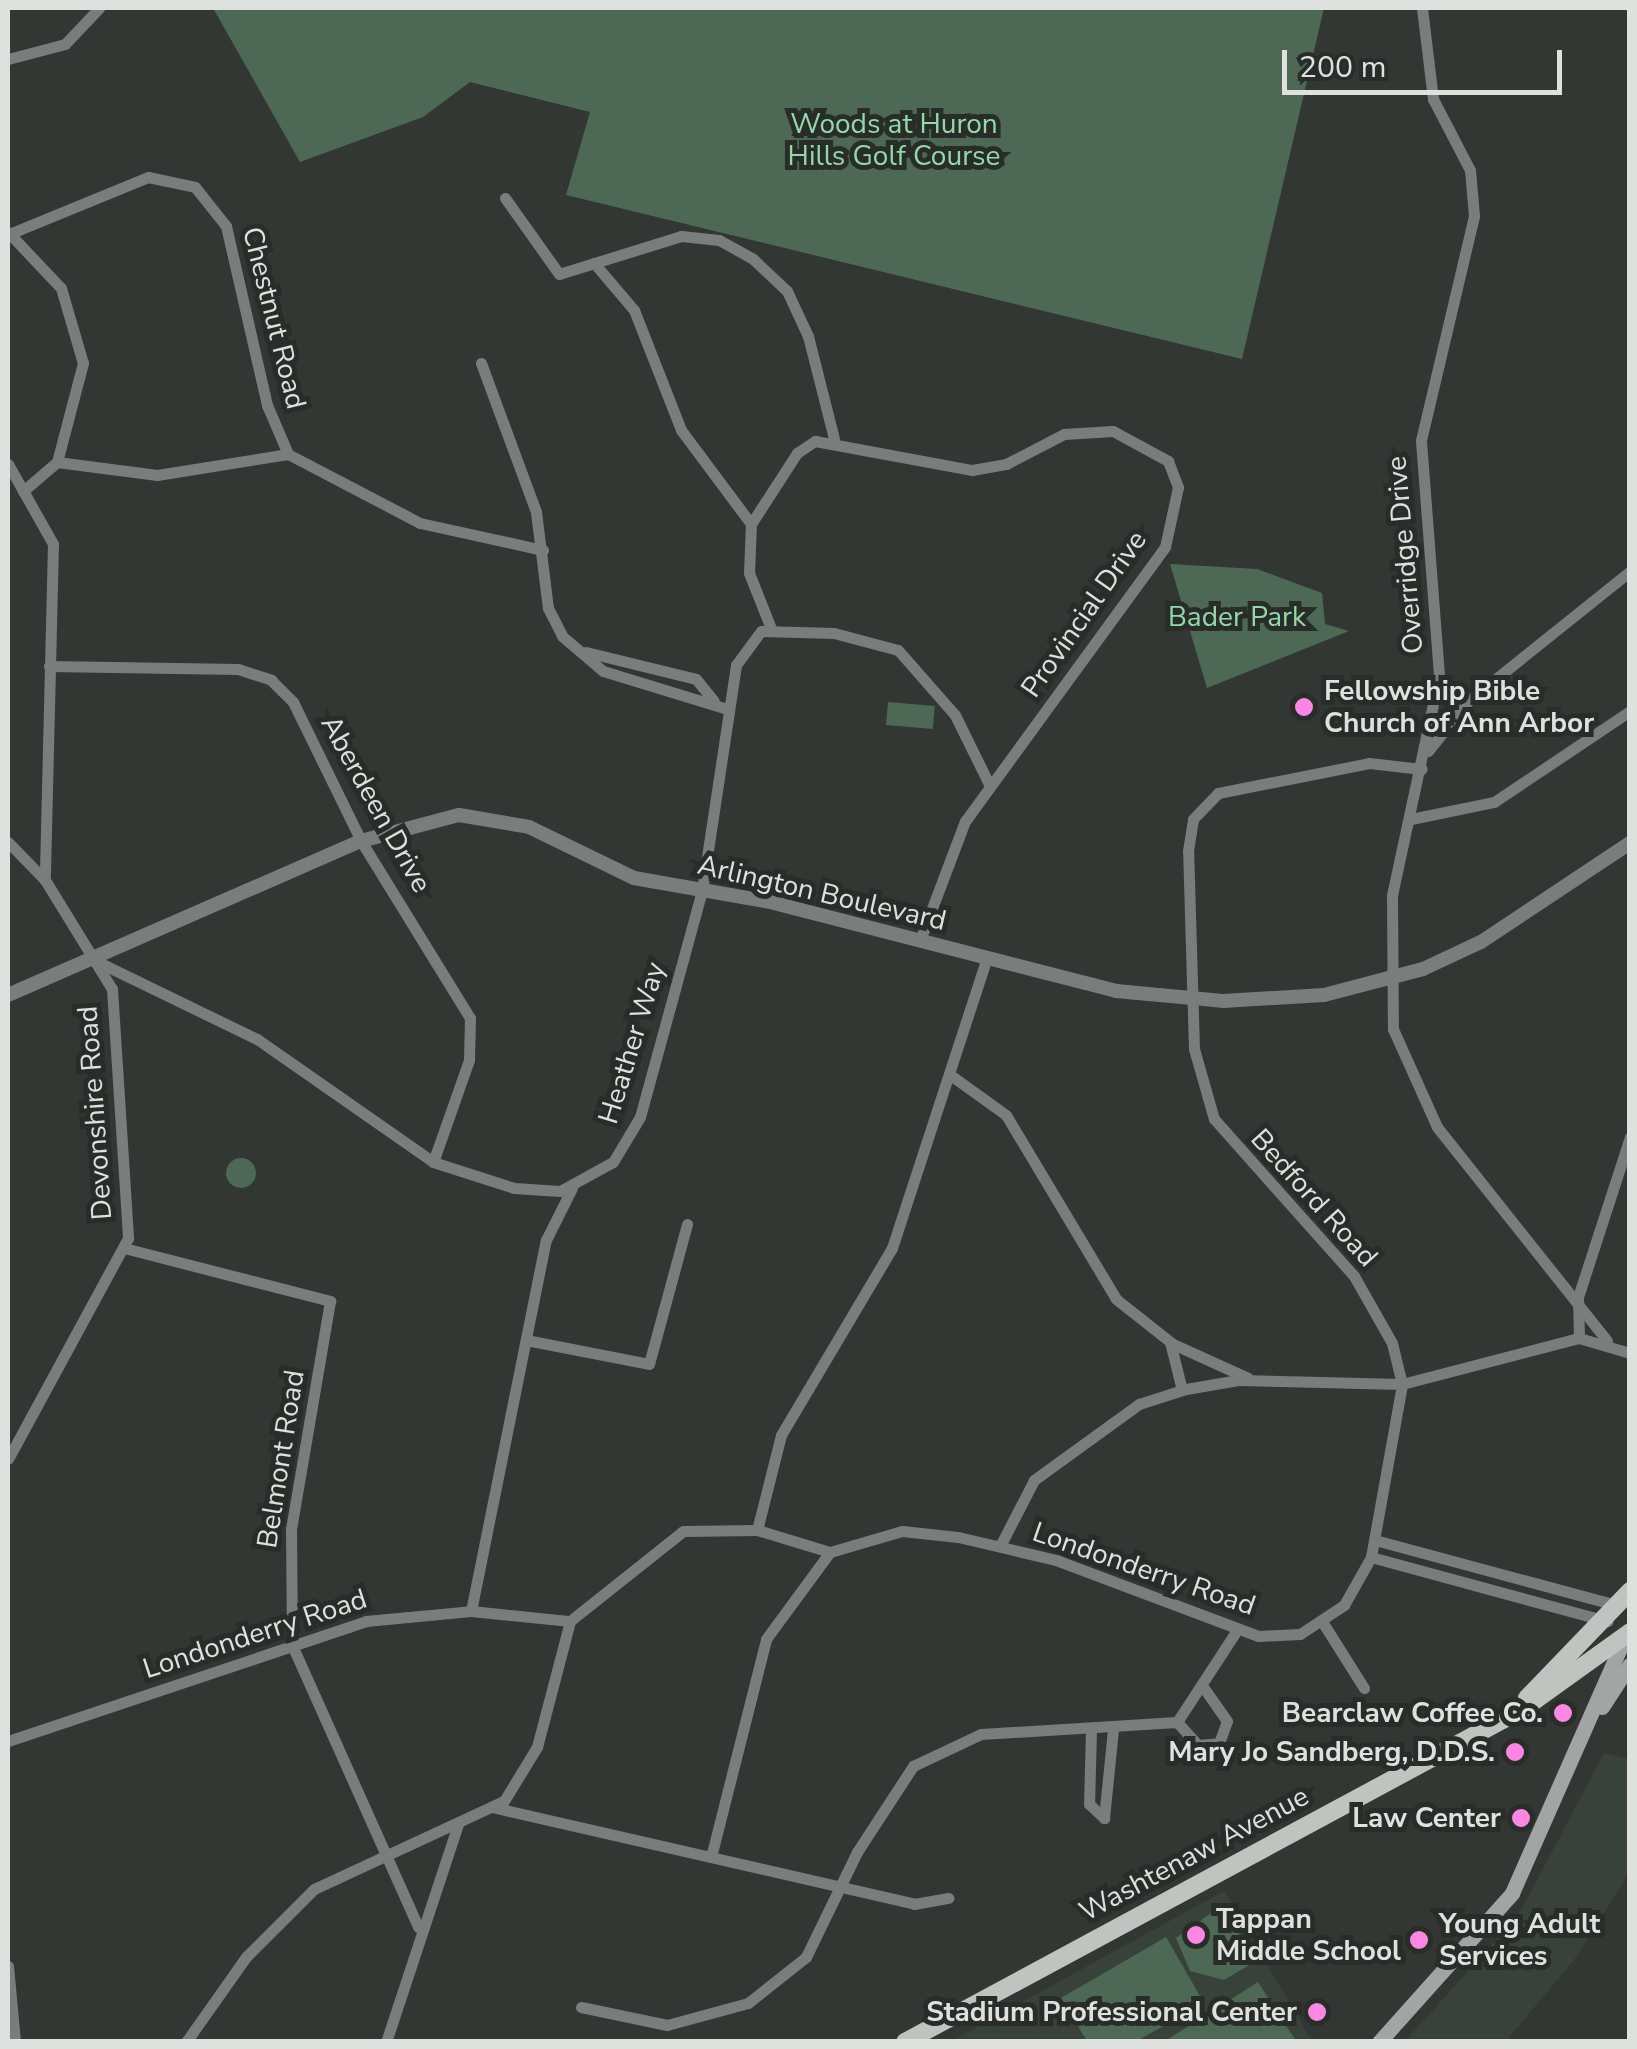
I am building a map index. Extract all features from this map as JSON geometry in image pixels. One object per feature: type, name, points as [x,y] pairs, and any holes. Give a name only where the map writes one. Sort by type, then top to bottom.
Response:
[{"type":"main road","name":"Washtenaw Avenue","points":[[1507,1714],[1607,1621],[1624,1598]]},
{"type":"main road","name":"Washtenaw Avenue","points":[[905,2042],[1572,1680],[1628,1631]]},
{"type":"main road","points":[[1379,2042],[1512,1893],[1596,1714],[1628,1631]]},
{"type":"main road","points":[[1596,1714],[1630,1664]]},
{"type":"street","points":[[8,59],[65,44],[99,8]]},
{"type":"street","name":"Overridge Drive","points":[[1422,8],[1433,99],[1470,170],[1474,216],[1435,356],[1420,456],[1437,697],[1392,896],[1387,980],[1393,1028],[1437,1126],[1578,1298],[1607,1341]]},
{"type":"street","name":"Chestnut Road","points":[[8,233],[148,178],[176,178],[210,198],[288,454]]},
{"type":"street","points":[[505,198],[548,268],[594,263],[681,236],[719,240],[753,259],[787,292],[808,336],[834,439],[796,453],[751,524],[749,572],[772,630],[834,633],[898,650],[955,716],[990,786]]},
{"type":"street","points":[[8,233],[62,288],[80,339],[79,392],[57,462],[23,491]]},
{"type":"street","points":[[594,263],[634,310],[681,430],[751,524]]},
{"type":"street","points":[[481,363],[508,430],[543,550],[552,621],[578,649],[621,678],[714,701],[728,710]]},
{"type":"street","name":"Provincial Drive","points":[[834,439],[972,470],[1006,464],[1064,434],[1113,430],[1168,461],[1178,487],[1165,548],[990,786],[949,849],[920,940]]},
{"type":"street","points":[[57,462],[157,475],[288,454],[420,523],[543,550]]},
{"type":"street","points":[[8,464],[55,560],[45,880]]},
{"type":"street","points":[[1426,754],[1468,701],[1630,572]]},
{"type":"street","name":"Heather Way","points":[[572,1188],[613,1162],[640,1117],[702,890],[728,710],[742,654],[772,630]]},
{"type":"street","name":"Aberdeen Drive","points":[[49,666],[212,666],[271,680],[293,702],[361,841],[470,1018],[469,1060],[434,1162]]},
{"type":"street","points":[[1437,697],[1468,701]]},
{"type":"street","points":[[1411,819],[1494,802],[1630,711]]},
{"type":"street","name":"Bedford Road","points":[[1375,1540],[1402,1384],[1392,1344],[1354,1276],[1214,1119],[1192,998],[1188,852],[1203,804],[1318,770],[1422,768]]},
{"type":"street","name":"Arlington Boulevard","points":[[8,994],[94,960],[361,841],[426,820],[488,816],[537,830],[611,872],[920,940],[1116,991],[1282,1000],[1387,980],[1481,942],[1630,843]]},
{"type":"street","name":"Devonshire Road","points":[[8,842],[45,880],[112,989],[128,1249],[8,1460]]},
{"type":"street","points":[[757,1530],[781,1435],[892,1248],[987,958]]},
{"type":"street","points":[[94,960],[258,1039],[434,1162],[514,1188],[572,1188],[546,1240],[471,1611]]},
{"type":"street","points":[[949,1074],[1006,1116],[1098,1278],[1170,1342],[1252,1380]]},
{"type":"street","points":[[1579,1338],[1578,1298],[1630,1137]]},
{"type":"street","points":[[526,1340],[649,1364],[687,1224]]},
{"type":"street","name":"Belmont Road","points":[[128,1249],[330,1301],[291,1528],[292,1645],[388,1850],[418,1927]]},
{"type":"street","points":[[1000,1546],[1034,1480],[1140,1404],[1182,1390],[1252,1380],[1402,1384],[1579,1338],[1607,1341],[1630,1353]]},
{"type":"street","points":[[1170,1342],[1182,1390]]},
{"type":"street","points":[[186,2042],[284,1912],[388,1850],[492,1807],[525,1777],[537,1748],[570,1620],[683,1531],[757,1530],[830,1552],[766,1639],[712,1856]]},
{"type":"street","name":"Londonderry Road","points":[[830,1552],[902,1531],[1000,1546],[1116,1580],[1235,1633],[1300,1634],[1323,1623]]},
{"type":"street","points":[[1364,1688],[1323,1623],[1371,1557],[1375,1540],[1519,1577],[1624,1598]]},
{"type":"street","points":[[1371,1557],[1607,1621]]},
{"type":"street","points":[[1516,1594],[1519,1577]]},
{"type":"street","name":"Londonderry Road","points":[[8,1741],[366,1621],[471,1611],[570,1620]]},
{"type":"street","points":[[581,2007],[666,2025],[710,2017],[781,1983],[827,1920],[887,1802],[936,1749],[981,1734],[1113,1730],[1177,1722],[1206,1689],[1235,1633]]},
{"type":"street","points":[[1177,1722],[1198,1745],[1219,1743],[1227,1721],[1206,1689]]},
{"type":"street","points":[[1091,1730],[1095,1818],[1109,1811],[1113,1730]]},
{"type":"street","points":[[492,1807],[914,1904],[948,1898]]},
{"type":"street","points":[[386,2042],[418,1927],[458,1824]]},
{"type":"street","points":[[8,1966],[14,2042]]},
{"type":"shaded area","points":[[1604,1753],[1629,1759],[1629,1873],[1574,1960],[1506,2041],[1405,2041],[1518,1916]]},
{"type":"shaded area","name":"Tappan Middle School","points":[[1224,1891],[1312,2041],[949,2042]]},
{"type":"green space","name":"Woods at Huron Hills Golf Course","points":[[213,8],[1324,8],[1242,359],[566,195],[590,112],[470,82],[423,117],[300,162]]},
{"type":"green space","name":"Bader Park","points":[[1170,564],[1257,569],[1322,593],[1325,624],[1349,631],[1207,688]]},
{"type":"green space","points":[[888,702],[935,706],[933,729],[886,725]]},
{"type":"green space","points":[[241,1158],[255,1167],[256,1173],[247,1187],[241,1188],[227,1179],[226,1173],[235,1159]]},
{"type":"green space","points":[[1214,1911],[1229,1913],[1253,1963],[1224,1980],[1190,1971],[1176,1938]]},
{"type":"green space","points":[[1166,1937],[1204,2003],[1137,2041],[1087,2041],[1061,1998]]},
{"type":"green space","points":[[1258,1982],[1296,2041],[1165,2041]]},
{"type":"place","name":"Fellowship Bible Church of Ann Arbor","points":[[1304,707]]},
{"type":"place","name":"Bearclaw Coffee Co.","points":[[1563,1713]]},
{"type":"place","name":"Mary Jo Sandberg, D.D.S.","points":[[1515,1752]]},
{"type":"place","name":"Law Center","points":[[1521,1818]]},
{"type":"place","name":"Tappan Middle School","points":[[1196,1935]]},
{"type":"place","name":"Young Adult Services","points":[[1419,1940]]},
{"type":"place","name":"Stadium Professional Center","points":[[1317,2012]]}]
